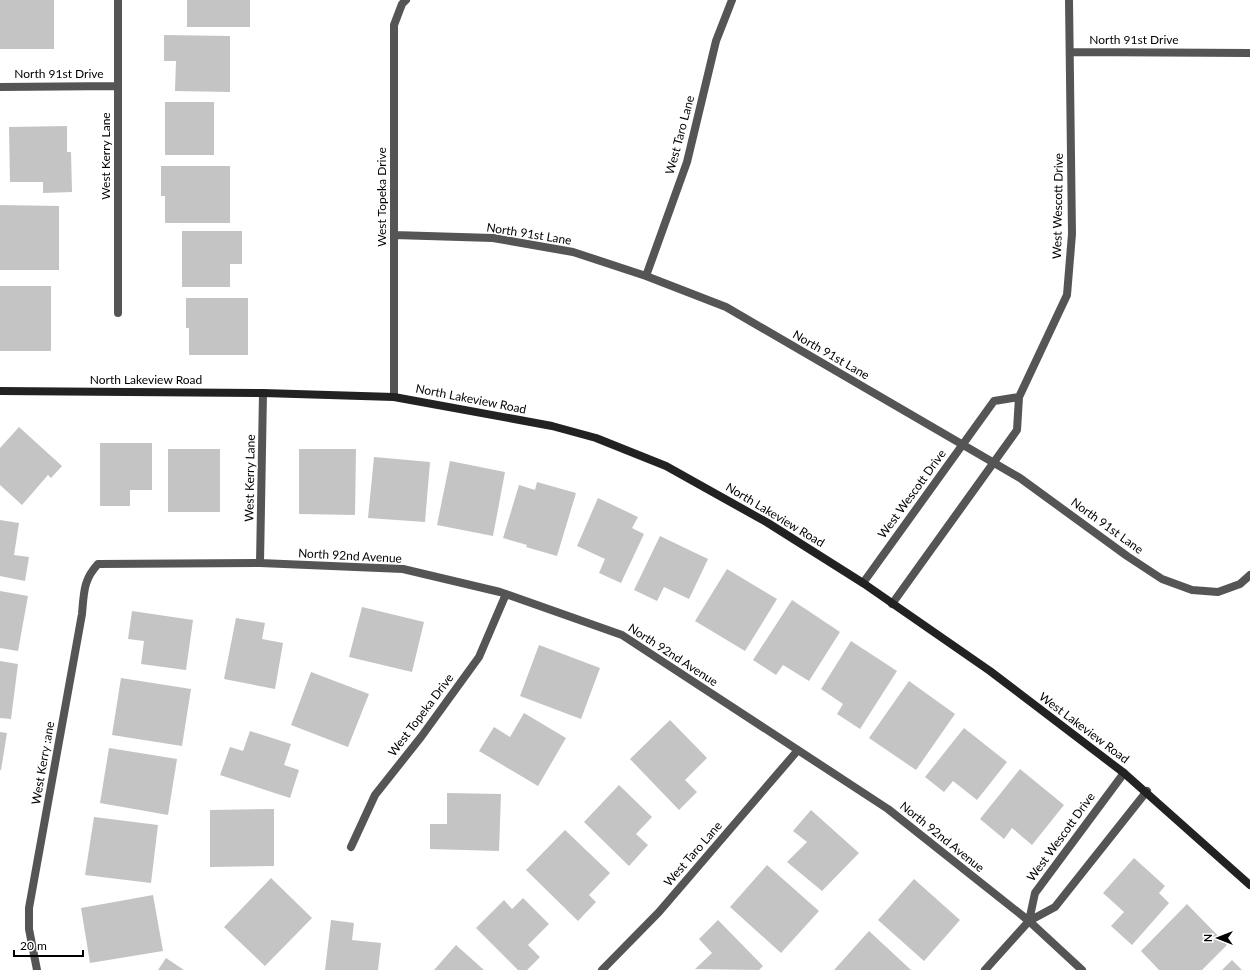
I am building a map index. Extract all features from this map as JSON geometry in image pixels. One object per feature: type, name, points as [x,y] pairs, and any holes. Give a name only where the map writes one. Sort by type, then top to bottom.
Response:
[{"type":"street","name":"West Kerry Lane","points":[[118,0],[118,313]]},
{"type":"street","name":"West Topeka Drive","points":[[394,397],[394,25],[402,4],[406,0]]},
{"type":"street","name":"West Taro Lane","points":[[646,276],[687,162],[716,41],[732,0]]},
{"type":"street","points":[[1069,0],[1071,23],[1070,52]]},
{"type":"street","name":"North 91st Drive","points":[[1070,52],[1250,52]]},
{"type":"street","name":"West Wescott Drive","points":[[892,604],[1017,430],[1019,397],[1067,294],[1072,234],[1070,52]]},
{"type":"street","name":"North 91st Drive","points":[[0,87],[118,86]]},
{"type":"street","name":"North 91st Lane","points":[[394,235],[493,238],[574,252],[646,276],[726,307],[1020,478],[1162,579],[1192,590],[1218,592],[1240,584],[1250,575]]},
{"type":"street","name":"North Lakeview Road","points":[[0,391],[263,393],[394,397],[552,426],[603,441],[666,466],[768,523],[863,583],[892,604]]},
{"type":"street","name":"West Kerry Lane","points":[[260,563],[263,393]]},
{"type":"street","name":"West Wescott Drive","points":[[863,583],[994,401],[1019,397]]},
{"type":"street","name":"North 92nd Avenue","points":[[98,564],[260,563],[403,569],[506,594],[622,635],[888,808],[1029,921],[1082,970]]},
{"type":"street","name":"West Kerry :ane","points":[[37,970],[29,928],[29,908],[82,614],[84,589],[89,574],[98,564]]},
{"type":"street","name":"West Topeka Drive","points":[[350,847],[375,795],[421,737],[479,657],[506,594]]},
{"type":"street","name":"West Lakeview Road","points":[[892,604],[990,671],[1124,773],[1147,791],[1250,884]]},
{"type":"street","name":"West Taro Lane","points":[[602,970],[659,912],[798,750]]},
{"type":"street","name":"West Wescott Drive","points":[[1029,921],[1035,893],[1124,773]]},
{"type":"street","name":"West Wescott Drive","points":[[985,970],[1029,921],[1055,907],[1147,791]]},
{"type":"building","points":[[0,0],[54,0],[54,49],[0,49]]},
{"type":"building","points":[[187,0],[250,0],[250,27],[187,27]]},
{"type":"building","points":[[164,35],[230,36],[230,92],[175,91],[176,61],[164,61]]},
{"type":"building","points":[[165,102],[214,102],[214,155],[165,155]]},
{"type":"building","points":[[67,126],[67,152],[71,152],[72,192],[43,193],[43,182],[10,182],[9,127]]},
{"type":"building","points":[[161,166],[230,166],[230,223],[165,223],[165,196],[161,196]]},
{"type":"building","points":[[0,205],[59,206],[59,270],[0,270]]},
{"type":"building","points":[[182,231],[242,231],[242,264],[230,264],[230,287],[182,287]]},
{"type":"building","points":[[0,286],[51,286],[51,351],[0,351]]},
{"type":"building","points":[[186,298],[248,298],[248,355],[189,355],[189,328],[186,328]]},
{"type":"building","points":[[19,427],[62,466],[51,478],[48,475],[22,505],[0,485],[0,448]]},
{"type":"building","points":[[100,443],[152,443],[152,490],[130,490],[130,506],[100,506]]},
{"type":"building","points":[[168,449],[220,449],[220,512],[168,512]]},
{"type":"building","points":[[299,449],[356,449],[355,515],[299,514]]},
{"type":"building","points":[[374,457],[430,462],[425,522],[368,518]]},
{"type":"building","points":[[450,461],[505,472],[493,536],[437,525]]},
{"type":"building","points":[[537,482],[576,493],[557,556],[526,547],[527,545],[503,538],[519,485],[535,490]]},
{"type":"building","points":[[598,498],[638,517],[632,528],[644,534],[621,583],[599,573],[605,559],[577,546]]},
{"type":"building","points":[[0,520],[19,523],[14,555],[29,557],[25,581],[0,576]]},
{"type":"building","points":[[660,536],[708,559],[689,599],[664,587],[657,601],[634,590]]},
{"type":"building","points":[[727,569],[777,599],[745,651],[695,621]]},
{"type":"building","points":[[0,591],[28,596],[18,651],[0,648]]},
{"type":"building","points":[[792,600],[840,632],[809,681],[783,665],[776,675],[753,660]]},
{"type":"building","points":[[362,607],[424,622],[412,672],[349,657]]},
{"type":"building","points":[[132,611],[193,620],[186,670],[141,664],[144,641],[128,639]]},
{"type":"building","points":[[236,618],[265,623],[262,639],[283,643],[275,689],[224,679]]},
{"type":"building","points":[[851,641],[897,671],[860,729],[837,714],[843,704],[821,689]]},
{"type":"building","points":[[539,645],[600,668],[581,719],[520,696]]},
{"type":"building","points":[[0,661],[18,664],[11,719],[0,718]]},
{"type":"building","points":[[311,672],[369,694],[348,747],[291,725]]},
{"type":"building","points":[[121,678],[191,689],[182,746],[112,735]]},
{"type":"building","points":[[909,681],[955,714],[916,770],[869,738]]},
{"type":"building","points":[[524,713],[566,738],[538,786],[479,751],[494,727],[510,737]]},
{"type":"building","points":[[670,720],[707,758],[685,780],[697,792],[679,810],[630,759]]},
{"type":"building","points":[[964,728],[1007,762],[977,800],[953,781],[944,792],[925,777]]},
{"type":"building","points":[[250,731],[291,744],[284,765],[299,770],[290,798],[220,775],[230,747],[243,751]]},
{"type":"building","points":[[0,732],[7,733],[1,770],[0,770]]},
{"type":"building","points":[[109,748],[177,759],[168,815],[100,803]]},
{"type":"building","points":[[1020,769],[1064,805],[1032,845],[1012,828],[1004,839],[980,819]]},
{"type":"building","points":[[619,785],[652,817],[636,834],[648,845],[629,866],[584,822]]},
{"type":"building","points":[[447,793],[501,794],[499,851],[430,849],[430,824],[447,824]]},
{"type":"building","points":[[274,809],[274,866],[210,867],[210,810]]},
{"type":"building","points":[[811,810],[859,853],[822,891],[787,862],[807,842],[793,831]]},
{"type":"building","points":[[94,817],[158,825],[151,883],[85,875]]},
{"type":"building","points":[[565,830],[610,873],[589,895],[596,902],[578,921],[526,870]]},
{"type":"building","points":[[1134,858],[1165,886],[1159,893],[1169,903],[1132,945],[1111,926],[1124,912],[1103,893]]},
{"type":"building","points":[[767,865],[819,911],[781,953],[730,907]]},
{"type":"building","points":[[271,878],[312,918],[265,966],[224,927]]},
{"type":"building","points":[[914,879],[960,920],[924,961],[878,920]]},
{"type":"building","points":[[153,895],[163,951],[90,963],[81,908]]},
{"type":"building","points":[[523,898],[549,924],[528,945],[540,957],[527,970],[518,970],[476,928],[504,900],[512,909]]},
{"type":"building","points":[[1187,904],[1227,945],[1202,970],[1159,970],[1141,951]]},
{"type":"building","points":[[331,920],[354,923],[352,940],[381,943],[378,970],[325,970]]},
{"type":"building","points":[[718,920],[763,966],[759,970],[695,969],[712,953],[699,939]]},
{"type":"building","points":[[869,931],[911,970],[834,970]]},
{"type":"building","points":[[456,945],[484,970],[434,970]]},
{"type":"building","points":[[166,958],[184,970],[158,970]]},
{"type":"building","points":[[1232,960],[1242,970],[1222,970]]}]
